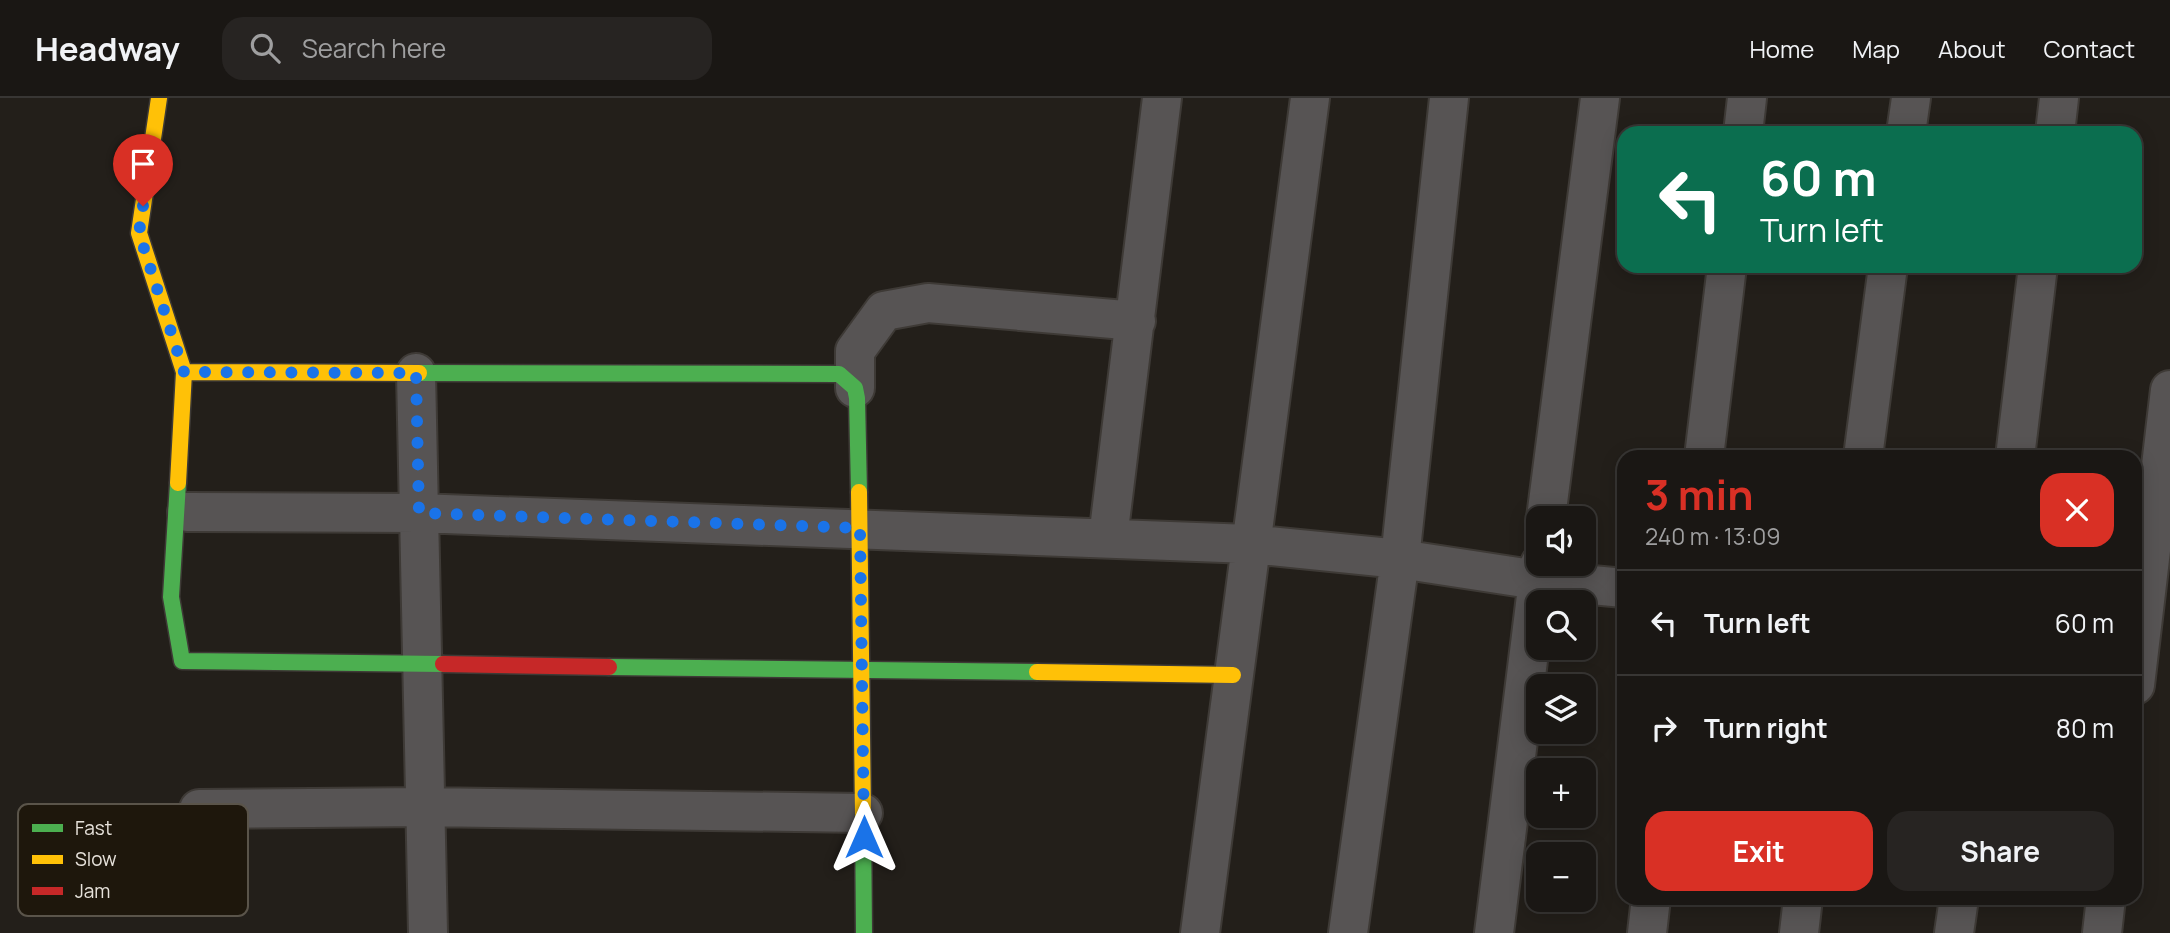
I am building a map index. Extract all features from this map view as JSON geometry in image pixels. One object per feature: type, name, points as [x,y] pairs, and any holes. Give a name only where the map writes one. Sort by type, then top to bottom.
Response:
[{"type":"street","points":[[159,98],[139,233],[184,372],[171,597],[182,661],[422,662],[1233,676]]},
{"type":"street","points":[[1108,538],[1162,98]]},
{"type":"street","points":[[1200,933],[1310,98]]},
{"type":"street","points":[[1348,933],[1400,559],[1448,98]]},
{"type":"street","points":[[1548,506],[1600,98]]},
{"type":"street","points":[[1744,126],[1747,98]]},
{"type":"street","points":[[1907,126],[1911,98]]},
{"type":"street","points":[[2056,126],[2059,98]]},
{"type":"street","points":[[1705,450],[1726,273]]},
{"type":"street","points":[[1864,450],[1887,273]]},
{"type":"street","points":[[2016,450],[2037,273]]},
{"type":"street","points":[[864,933],[863,670],[855,351],[884,311],[928,303],[1136,321]]},
{"type":"street","points":[[184,372],[839,374],[855,388]]},
{"type":"street","points":[[416,373],[428,933]]},
{"type":"street","points":[[2142,606],[2170,390]]},
{"type":"street","points":[[187,512],[419,513],[1250,544],[1526,571]]},
{"type":"street","points":[[1494,933],[1539,576]]},
{"type":"street","points":[[1560,576],[1617,587]]},
{"type":"street","points":[[248,808],[425,807],[863,813]]},
{"type":"street","points":[[1647,933],[1650,905]]},
{"type":"street","points":[[1799,933],[1802,905]]},
{"type":"street","points":[[1954,933],[1958,905]]},
{"type":"street","points":[[2102,933],[2105,905]]},
{"type":"traffic: fast","points":[[419,373],[839,374],[855,388],[857,398],[859,492]]},
{"type":"traffic: fast","points":[[178,483],[171,597],[182,661],[443,664]]},
{"type":"traffic: fast","points":[[609,667],[1037,672]]},
{"type":"traffic: fast","points":[[863,814],[864,933]]},
{"type":"traffic: slow","points":[[159,98],[139,233],[184,372],[178,483]]},
{"type":"traffic: slow","points":[[184,372],[419,373]]},
{"type":"traffic: slow","points":[[859,492],[863,814]]},
{"type":"traffic: slow","points":[[1037,672],[1233,675]]},
{"type":"traffic: jam","points":[[443,664],[609,667]]},
{"type":"route","points":[[143,206],[139,233],[184,372],[416,373],[419,513],[860,528],[864,837]]}]
